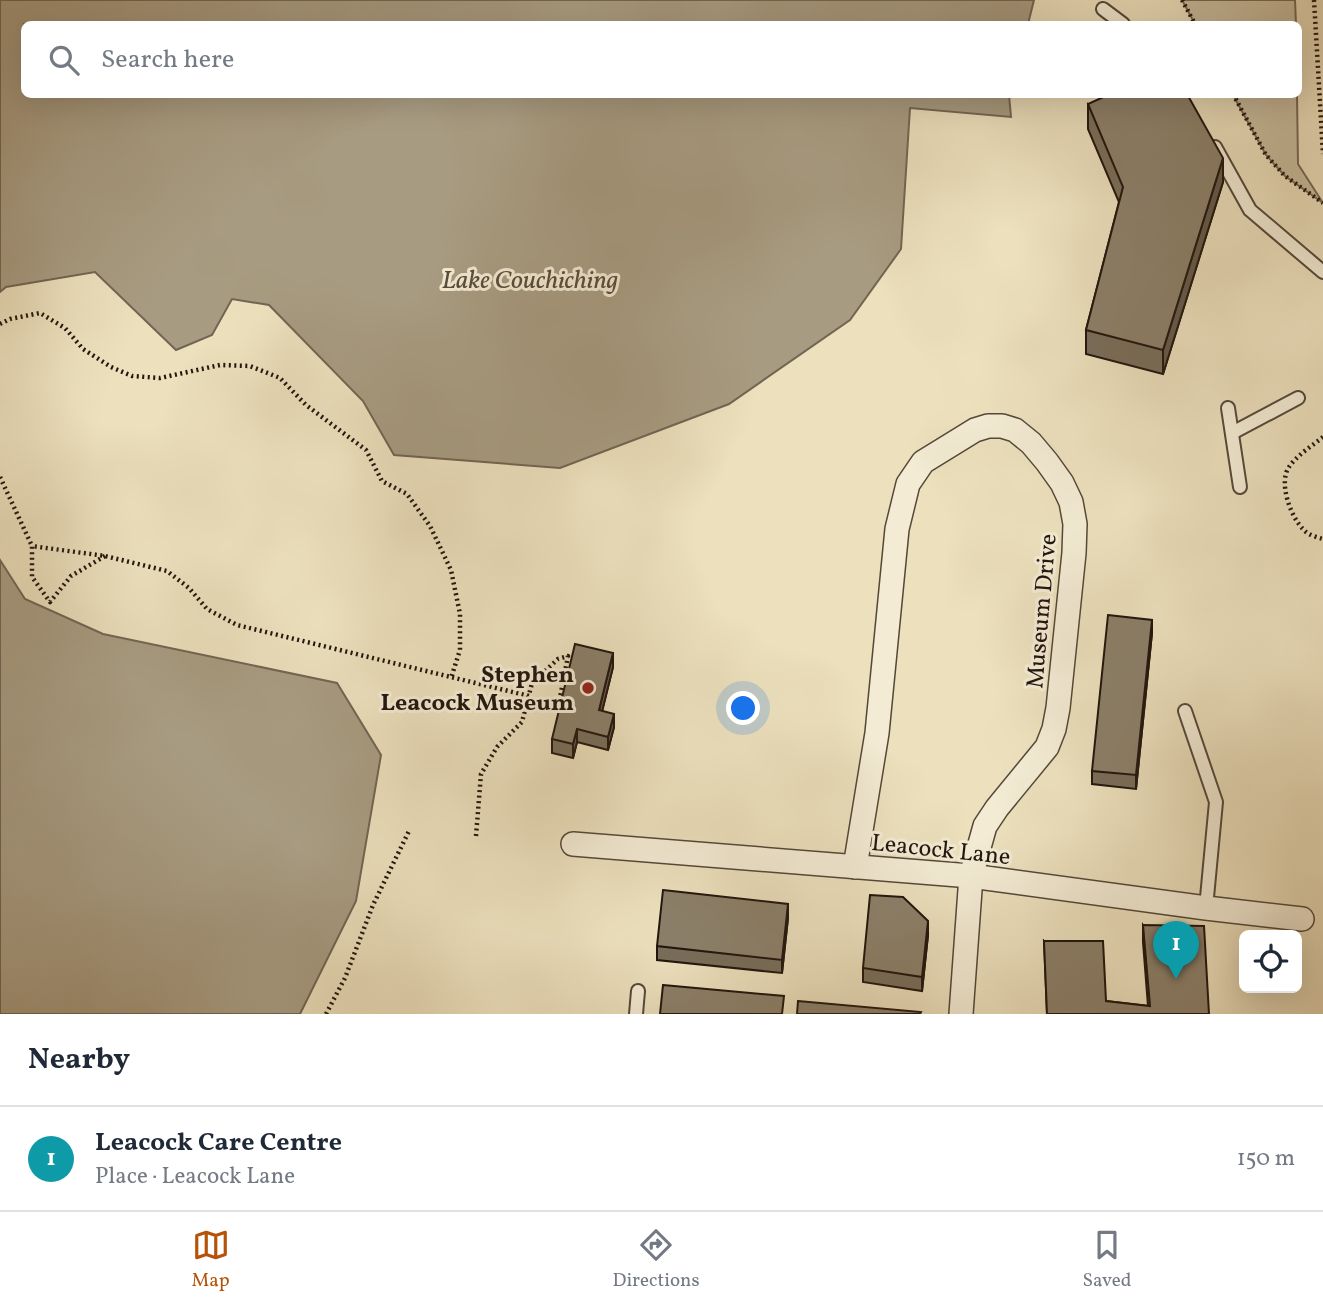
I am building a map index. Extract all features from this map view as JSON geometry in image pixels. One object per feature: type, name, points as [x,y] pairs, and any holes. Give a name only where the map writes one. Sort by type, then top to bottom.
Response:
[{"type":"street","name":"Museum Drive","points":[[855,867],[877,733],[897,529],[908,484],[923,462],[975,430],[988,426],[1015,430],[1047,461],[1062,483],[1071,502],[1075,524],[1074,553],[1054,729],[1047,747],[985,826],[971,876],[961,1014]]},
{"type":"street","name":"Leacock Lane","points":[[573,844],[971,876],[1302,919]]},
{"type":"lane","points":[[1103,9],[1119,21]]},
{"type":"lane","points":[[1212,141],[1250,210],[1323,272]]},
{"type":"lane","points":[[1232,433],[1298,398]]},
{"type":"lane","points":[[1228,408],[1240,487]]},
{"type":"lane","points":[[1185,711],[1216,802],[1206,908]]},
{"type":"lane","points":[[636,1014],[638,991]]},
{"type":"path","points":[[1182,0],[1193,21]]},
{"type":"path","points":[[1314,0],[1323,154]]},
{"type":"path","points":[[1235,98],[1266,155],[1285,176],[1323,203]]},
{"type":"path","points":[[0,324],[10,319],[40,313],[65,328],[82,349],[132,376],[160,378],[220,365],[250,366],[279,378],[306,405],[366,450],[382,481],[407,495],[430,526],[451,570],[460,614],[460,650],[451,678]]},
{"type":"path","points":[[1323,438],[1289,467],[1286,476],[1290,508],[1297,522],[1305,532],[1323,539]]},
{"type":"path","points":[[0,477],[32,546],[32,577],[50,602],[71,576],[105,556]]},
{"type":"path","points":[[32,546],[105,556],[167,571],[190,588],[207,610],[237,625],[529,696]]},
{"type":"path","points":[[476,836],[481,774],[497,747],[522,722],[532,683],[558,659],[568,656],[558,708],[563,709]]},
{"type":"path","points":[[326,1014],[345,978],[373,905],[409,831]]},
{"type":"shaded area","points":[[1182,0],[1295,0],[1296,21],[1193,21]]},
{"type":"shaded area","points":[[1235,98],[1297,98],[1298,164],[1323,203],[1285,176],[1266,155]]},
{"type":"water","name":"Lake Couchiching","points":[[0,0],[1034,0],[1029,21],[21,21],[21,98],[1009,98],[1011,117],[910,108],[901,249],[850,320],[729,404],[560,468],[394,455],[363,401],[269,305],[232,299],[212,335],[176,350],[95,272],[6,287],[0,292]]},
{"type":"water","points":[[0,560],[25,599],[103,634],[337,683],[381,755],[356,901],[300,1014],[0,1014]]},
{"type":"building","points":[[1101,98],[1189,98],[1223,158],[1163,350],[1086,330],[1123,187],[1088,104]]},
{"type":"building","points":[[1108,615],[1152,620],[1136,775],[1092,771]]},
{"type":"building","name":"Stephen Leacock Museum","points":[[575,644],[613,653],[599,710],[614,714],[608,737],[577,729],[573,744],[552,739]]},
{"type":"building","points":[[663,890],[788,904],[782,960],[657,946]]},
{"type":"building","points":[[870,895],[903,897],[928,921],[922,977],[863,968]]},
{"type":"building","points":[[1143,925],[1204,926],[1209,1014],[1047,1014],[1044,941],[1103,941],[1106,1001],[1150,1006]]},
{"type":"building","points":[[663,985],[784,996],[782,1014],[660,1014]]},
{"type":"building","points":[[798,1001],[921,1012],[797,1014]]},
{"type":"place","name":"Stephen Leacock Museum","points":[[588,688]]},
{"type":"place","name":"Leacock Care Centre","points":[[1176,979]]}]
